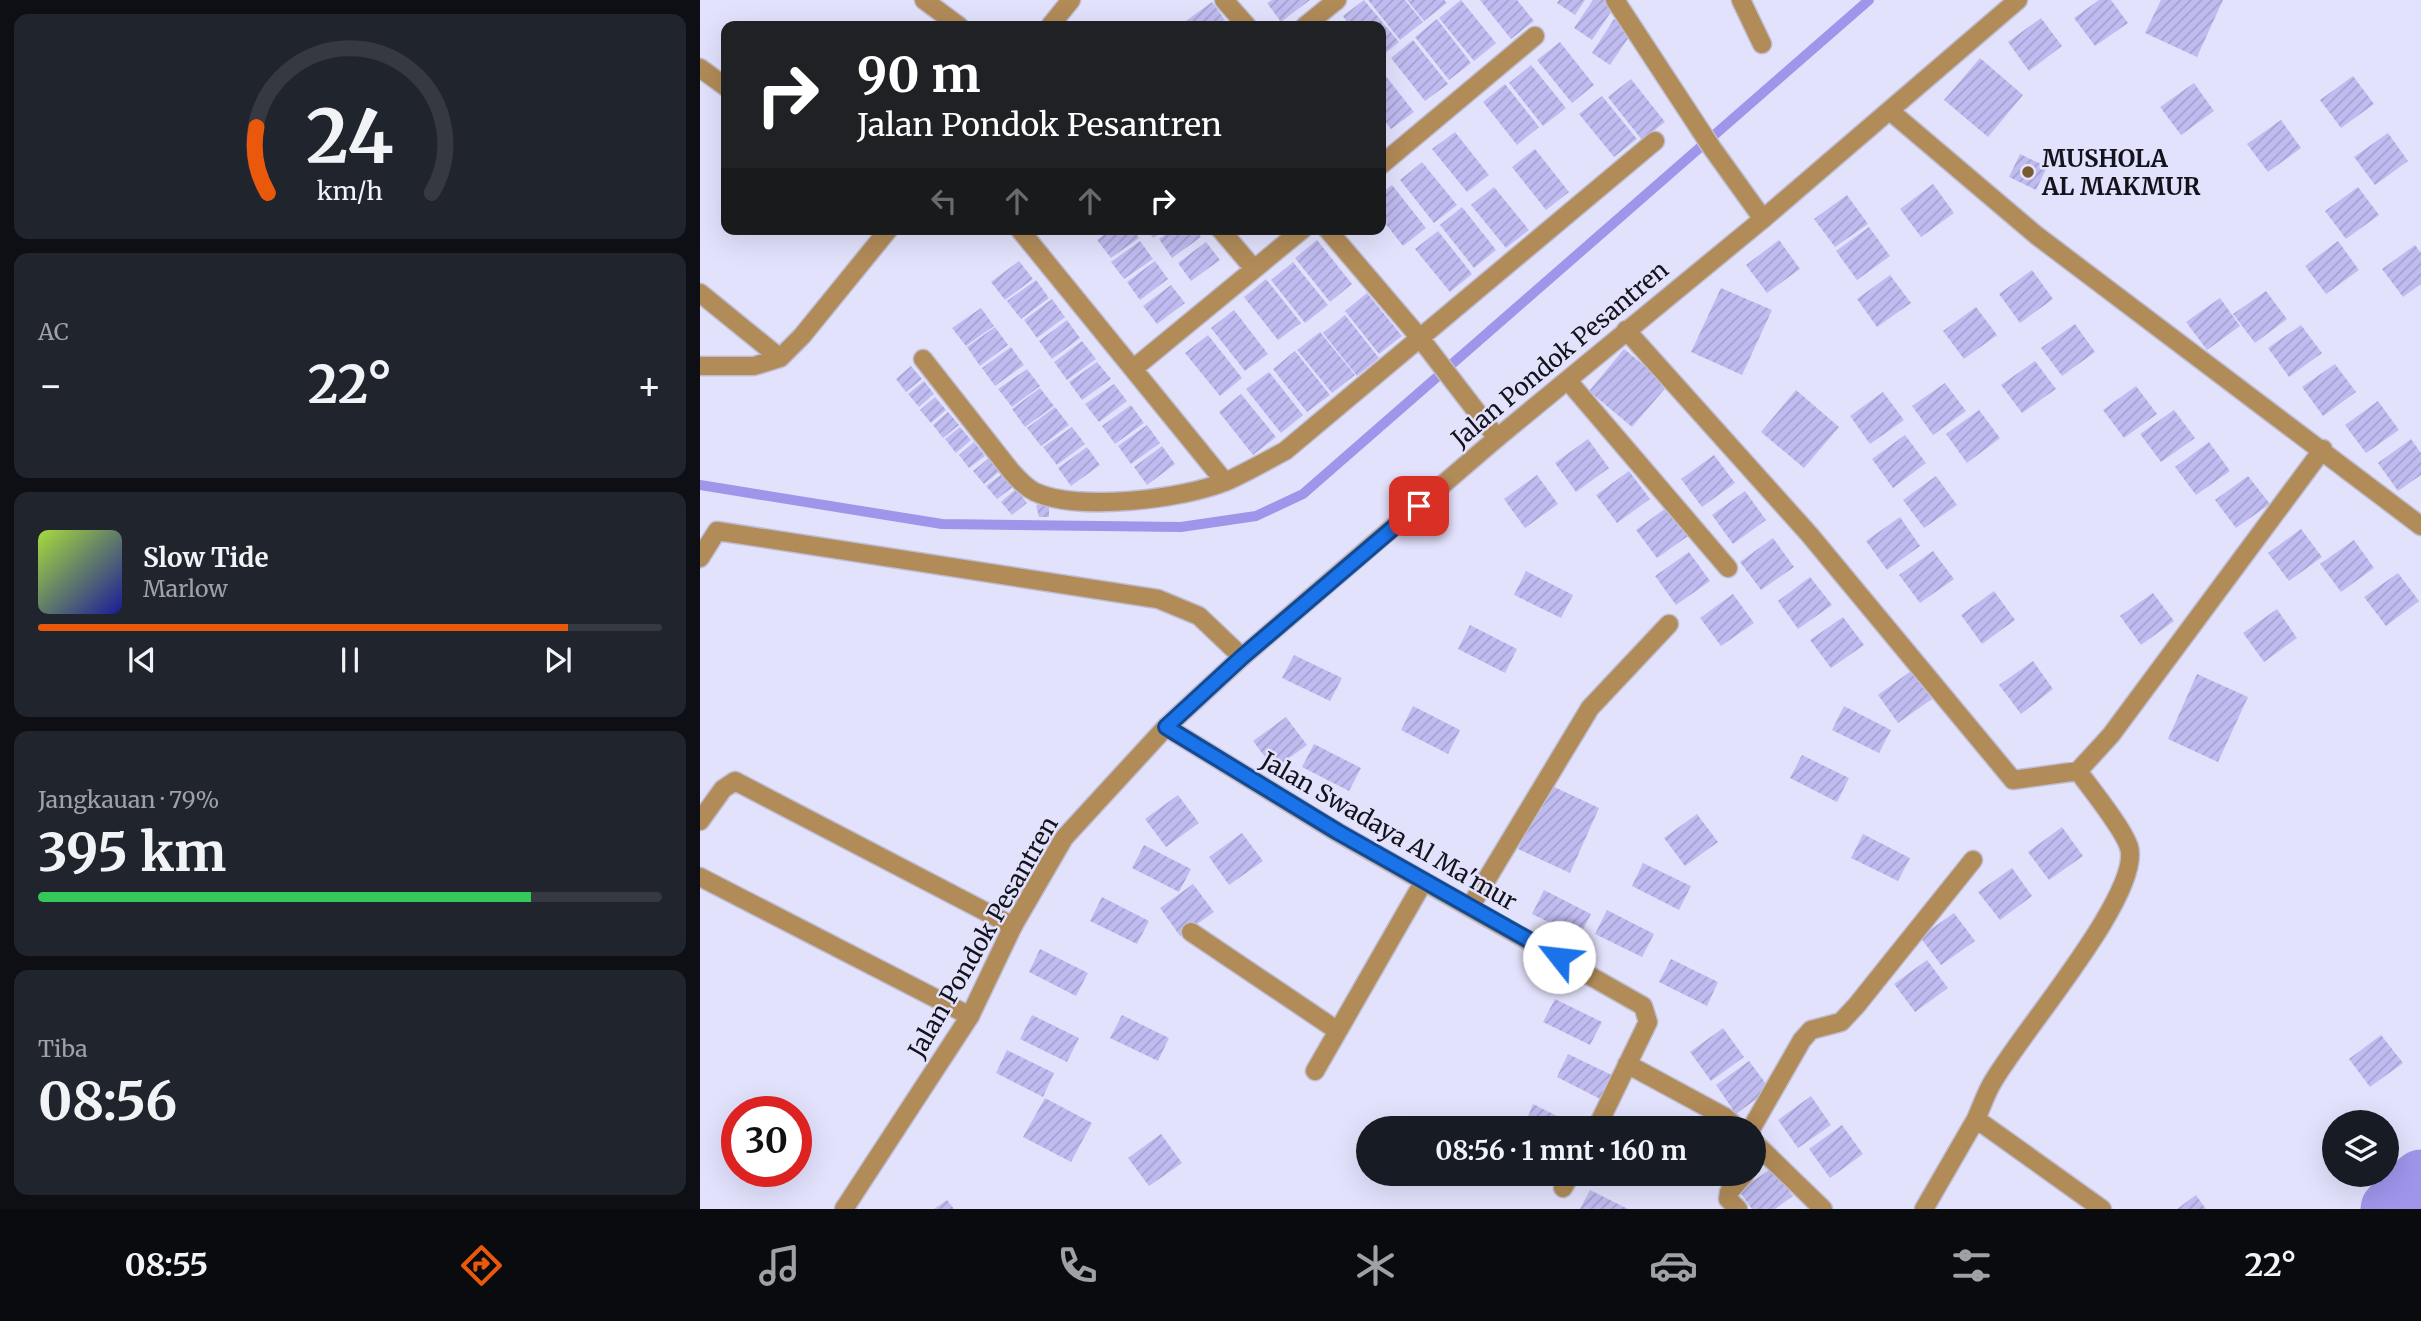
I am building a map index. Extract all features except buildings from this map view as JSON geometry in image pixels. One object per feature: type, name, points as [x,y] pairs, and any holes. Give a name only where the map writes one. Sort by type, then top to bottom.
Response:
[{"type":"street","points":[[924,0],[952,21]]},
{"type":"street","points":[[1054,21],[1071,0]]},
{"type":"street","points":[[1224,0],[1243,21]]},
{"type":"street","points":[[1311,21],[1337,0]]},
{"type":"street","points":[[1615,0],[1707,141],[1763,219]]},
{"type":"street","points":[[1741,0],[1762,44]]},
{"type":"street","name":"Jalan Pondok Pesantren","points":[[844,1209],[970,1016],[1013,926],[1064,838],[1166,727],[1242,657],[1497,438],[1569,382],[1626,330],[1763,219],[2018,0]]},
{"type":"street","points":[[1386,160],[1535,36]]},
{"type":"street","points":[[700,68],[721,83]]},
{"type":"street","points":[[1890,111],[2036,235],[2323,449],[2421,526]]},
{"type":"street","points":[[923,359],[1011,471],[1026,487],[1038,494],[1091,502],[1138,502],[1225,482],[1285,452],[1655,141]]},
{"type":"street","points":[[700,366],[754,366],[780,358],[802,337],[885,235]]},
{"type":"street","points":[[1024,235],[1225,482]]},
{"type":"street","points":[[1225,235],[1254,269]]},
{"type":"street","points":[[1133,369],[1296,235]]},
{"type":"street","points":[[1332,235],[1420,338],[1497,438]]},
{"type":"street","points":[[700,293],[780,358]]},
{"type":"street","points":[[1626,330],[1808,534],[2013,780],[2078,771],[2111,735],[2323,449]]},
{"type":"street","points":[[1569,382],[1728,568]]},
{"type":"street","points":[[700,558],[717,531],[1158,599],[1199,616],[1242,657]]},
{"type":"street","points":[[1470,907],[1590,708],[1669,624]]},
{"type":"street","name":"Jalan Swadaya Al Ma'mur","points":[[1166,727],[1424,881],[1643,1006],[1648,1021],[1602,1116]]},
{"type":"street","points":[[1924,1209],[1976,1119],[1991,1084],[2081,956],[2126,880],[2131,864],[2129,846],[2078,771]]},
{"type":"street","points":[[700,821],[723,789],[735,782],[1013,926]]},
{"type":"street","points":[[1758,1116],[1802,1040],[1811,1030],[1841,1022],[1973,860]]},
{"type":"street","points":[[700,877],[970,1016]]},
{"type":"street","points":[[1315,1071],[1424,881]]},
{"type":"street","points":[[1191,932],[1338,1031]]},
{"type":"street","points":[[1628,1064],[1723,1116]]},
{"type":"street","points":[[1976,1119],[2102,1209]]},
{"type":"street","points":[[1766,1161],[1823,1209]]},
{"type":"street","points":[[1734,1186],[1729,1192],[1728,1199],[1738,1209]]},
{"type":"waterway","points":[[700,485],[942,524],[1181,527],[1256,516],[1303,494],[1869,0]]},
{"type":"waterway","points":[[2391,1209],[2421,1180]]},
{"type":"place","name":"MUSHOLA AL MAKMUR","points":[[2028,172]]},
{"type":"route","points":[[1419,506],[1242,657],[1166,727],[1338,832],[1559,957]]}]
